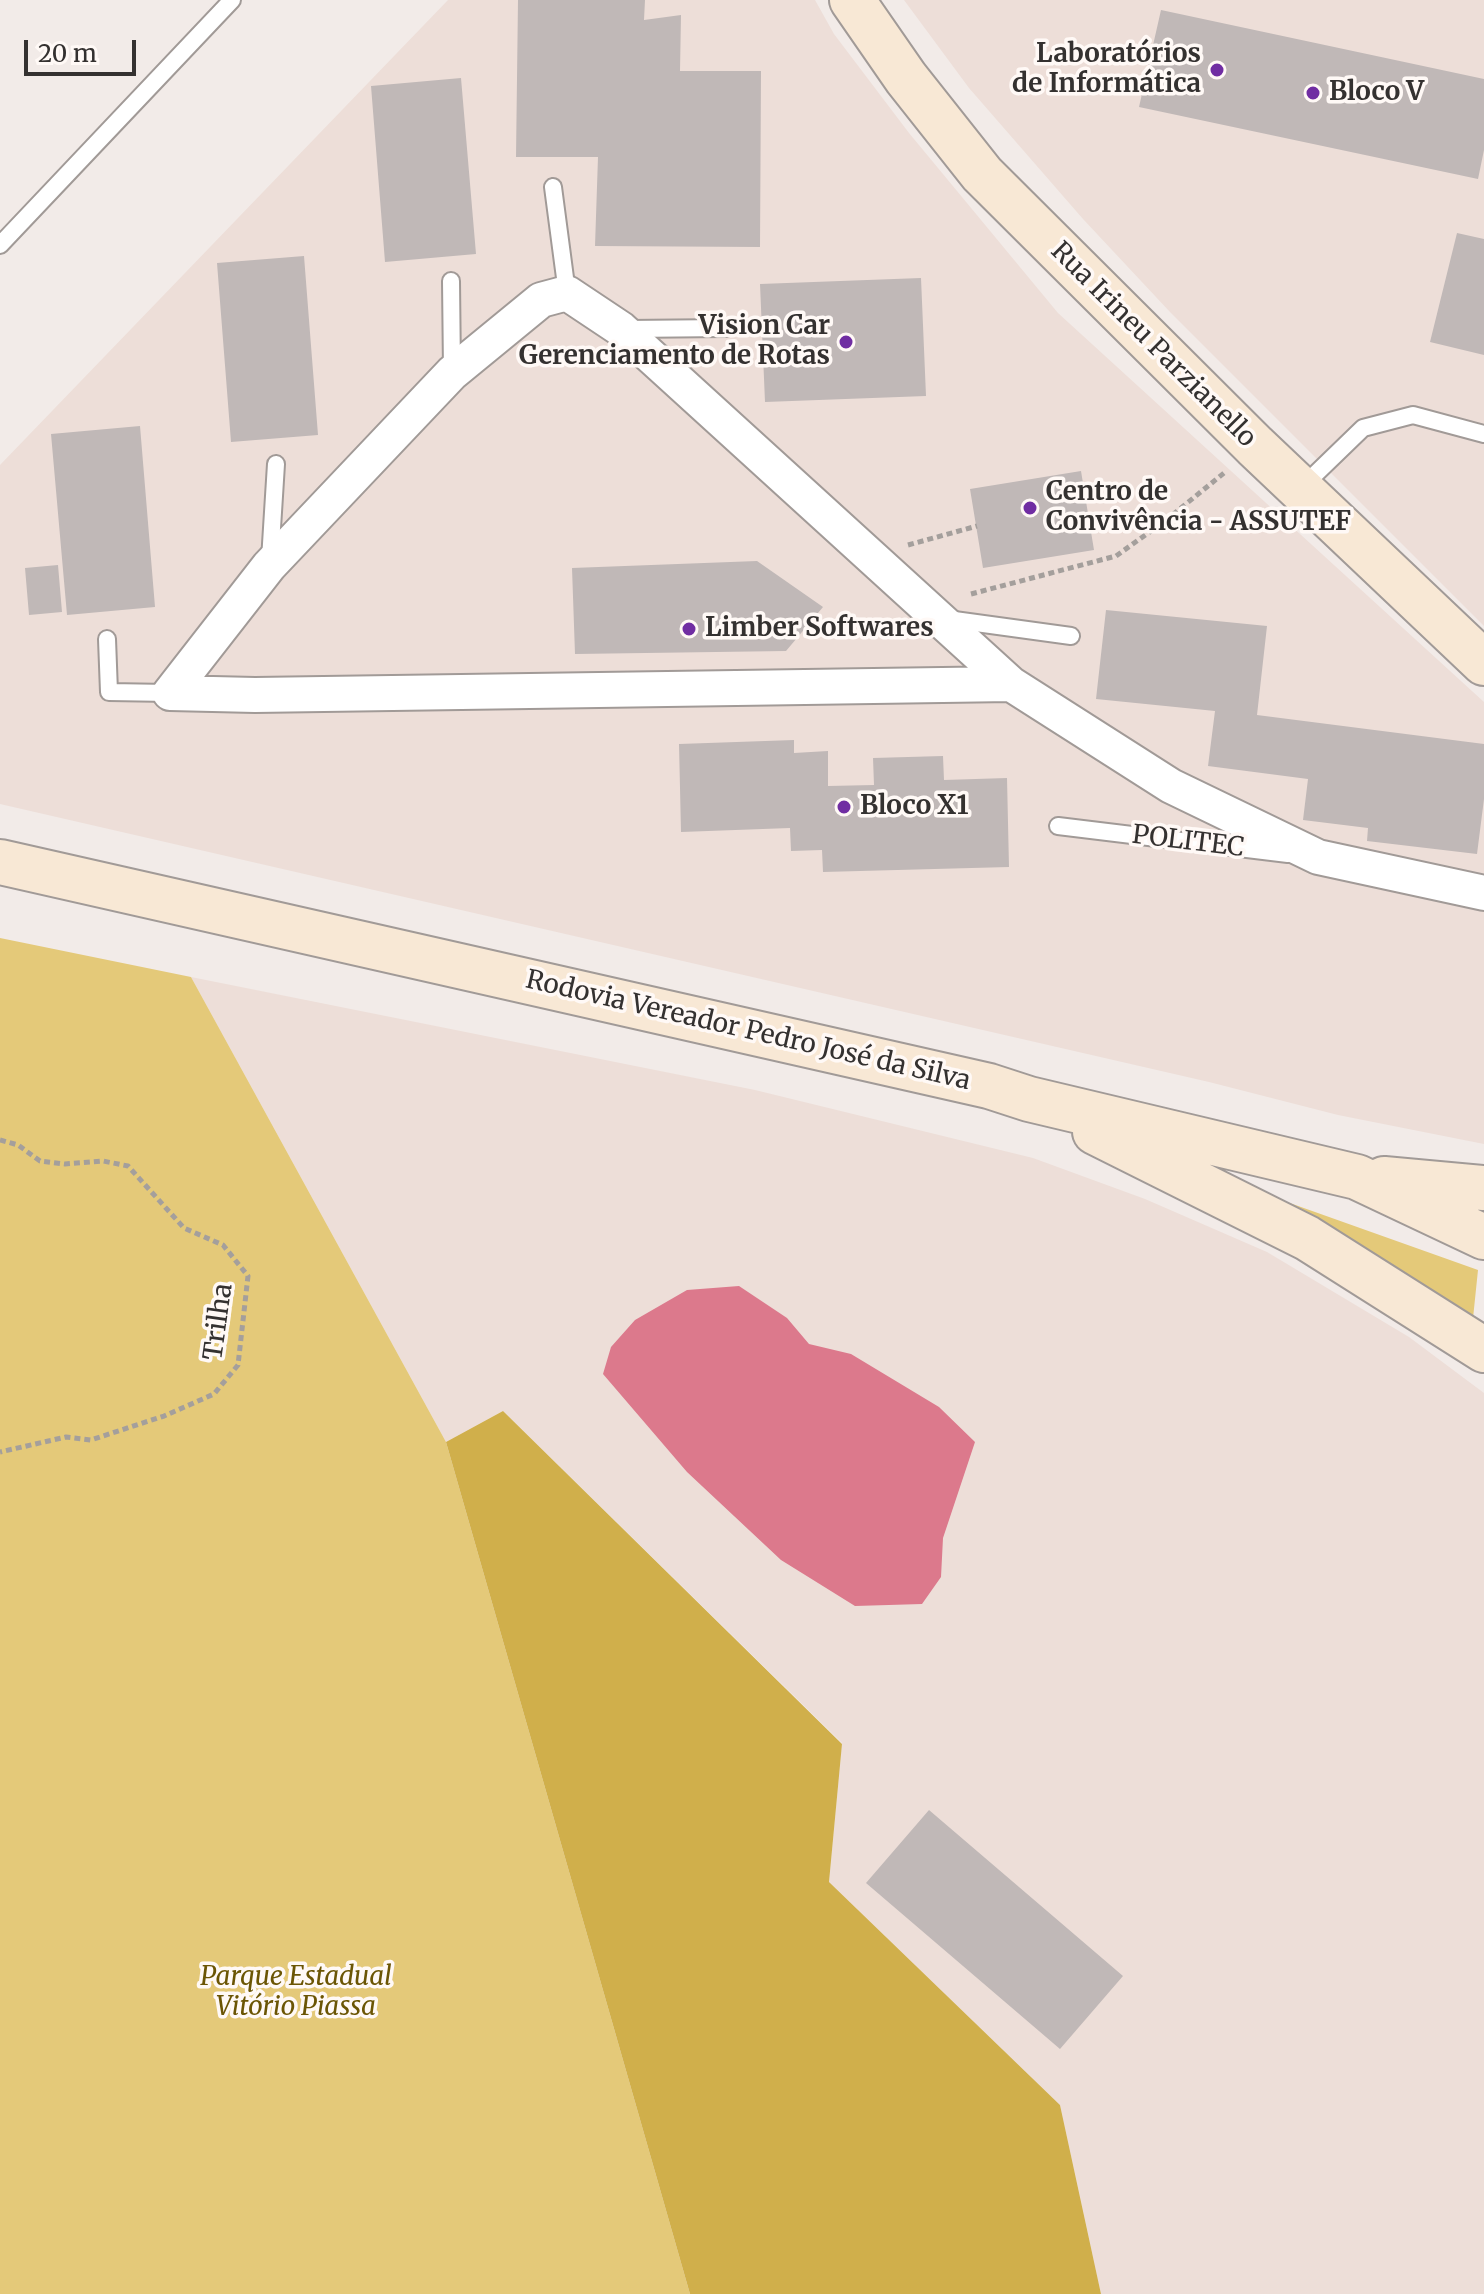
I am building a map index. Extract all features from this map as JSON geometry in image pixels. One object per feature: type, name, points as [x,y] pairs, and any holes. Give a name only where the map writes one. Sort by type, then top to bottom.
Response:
[{"type":"main road","name":"Rua Irineu Parzianello","points":[[852,0],[906,78],[982,174],[1255,446],[1484,663]]},
{"type":"main road","name":"Rodovia Vereador Pedro José da Silva","points":[[0,862],[989,1086],[1029,1099],[1357,1177],[1484,1237]]},
{"type":"main road","points":[[1029,1099],[1307,1238],[1484,1350]]},
{"type":"main road","points":[[1357,1177],[1484,1188]]},
{"type":"street","points":[[170,693],[269,566],[452,373],[541,300],[567,293],[621,329],[1011,684],[1171,786],[1318,857],[1484,893]]},
{"type":"street","points":[[170,693],[255,695],[1011,684]]},
{"type":"lane","points":[[0,245],[232,0]]},
{"type":"lane","points":[[553,187],[567,293]]},
{"type":"lane","points":[[451,281],[452,373]]},
{"type":"lane","points":[[621,329],[726,328]]},
{"type":"lane","points":[[1301,488],[1363,428],[1413,415],[1484,434]]},
{"type":"lane","points":[[269,566],[276,464]]},
{"type":"lane","points":[[938,618],[1071,636]]},
{"type":"lane","points":[[107,639],[109,692],[170,693]]},
{"type":"lane","name":"POLITEC","points":[[1058,826],[1318,857]]},
{"type":"path","points":[[938,618],[957,598],[1116,556],[1165,521],[1255,446]]},
{"type":"path","points":[[871,556],[977,526]]},
{"type":"path","name":"Trilha","points":[[0,1140],[18,1145],[40,1161],[65,1164],[103,1161],[128,1166],[184,1228],[223,1245],[248,1276],[238,1365],[229,1380],[214,1394],[164,1416],[91,1440],[78,1436],[0,1452]]},
{"type":"shaded area","points":[[448,0],[815,0],[834,34],[909,133],[1058,313],[1484,702],[1484,1144],[1338,1115],[1209,1082],[0,804],[0,465]]},
{"type":"shaded area","points":[[904,0],[1484,0],[1484,626],[1170,312],[1083,219],[969,88]]},
{"type":"shaded area","points":[[191,977],[755,1090],[1033,1158],[1145,1199],[1267,1252],[1409,1337],[1484,1393],[1484,2294],[1101,2294],[1060,2105],[829,1882],[842,1743],[503,1411],[446,1442]]},
{"type":"shaded area","points":[[739,1286],[787,1318],[809,1344],[851,1354],[939,1407],[975,1442],[943,1538],[941,1577],[922,1604],[855,1606],[781,1560],[687,1472],[603,1374],[611,1347],[635,1320],[687,1290]]},
{"type":"shaded area","points":[[503,1411],[842,1744],[829,1882],[1060,2105],[1101,2294],[690,2294],[446,1442]]},
{"type":"green space","name":"Parque Estadual Vitório Piassa","points":[[0,938],[191,977],[446,1442],[690,2294],[0,2294]]},
{"type":"green space","points":[[1256,1191],[1478,1270],[1472,1328]]},
{"type":"building","points":[[518,0],[645,0],[644,20],[681,15],[680,71],[761,71],[760,247],[595,246],[598,157],[516,157]]},
{"type":"building","name":"Bloco V","points":[[1161,10],[1484,79],[1484,150],[1478,179],[1139,107]]},
{"type":"building","points":[[461,78],[476,254],[385,262],[371,86]]},
{"type":"building","points":[[1457,233],[1484,239],[1484,355],[1430,342]]},
{"type":"building","points":[[304,256],[318,435],[231,442],[217,263]]},
{"type":"building","points":[[921,278],[926,396],[765,402],[760,284]]},
{"type":"building","points":[[140,426],[155,607],[67,615],[51,434]]},
{"type":"building","name":"Centro de Convivência - ASSUTEF","points":[[1081,471],[1094,550],[983,568],[970,489]]},
{"type":"building","name":"Limber Softwares","points":[[757,561],[823,607],[786,651],[575,654],[572,568]]},
{"type":"building","points":[[58,565],[62,612],[29,615],[25,568]]},
{"type":"building","points":[[1106,610],[1267,626],[1257,715],[1484,744],[1484,799],[1477,854],[1367,841],[1368,828],[1303,820],[1308,779],[1208,766],[1215,711],[1096,699]]},
{"type":"building","name":"Bloco X1","points":[[794,740],[794,753],[828,751],[828,786],[874,785],[873,758],[943,756],[944,780],[1007,778],[1009,867],[823,872],[822,850],[791,851],[790,828],[681,832],[679,744]]},
{"type":"building","points":[[929,1810],[1123,1976],[1060,2049],[866,1883]]},
{"type":"place","name":"Laboratórios de Informática","points":[[1217,70]]},
{"type":"place","name":"Bloco V","points":[[1313,93]]},
{"type":"place","name":"Vision Car Gerenciamento de Rotas","points":[[846,342]]},
{"type":"place","name":"Centro de Convivência - ASSUTEF","points":[[1030,508]]},
{"type":"place","name":"Limber Softwares","points":[[689,629]]},
{"type":"place","name":"Bloco X1","points":[[844,807]]}]
